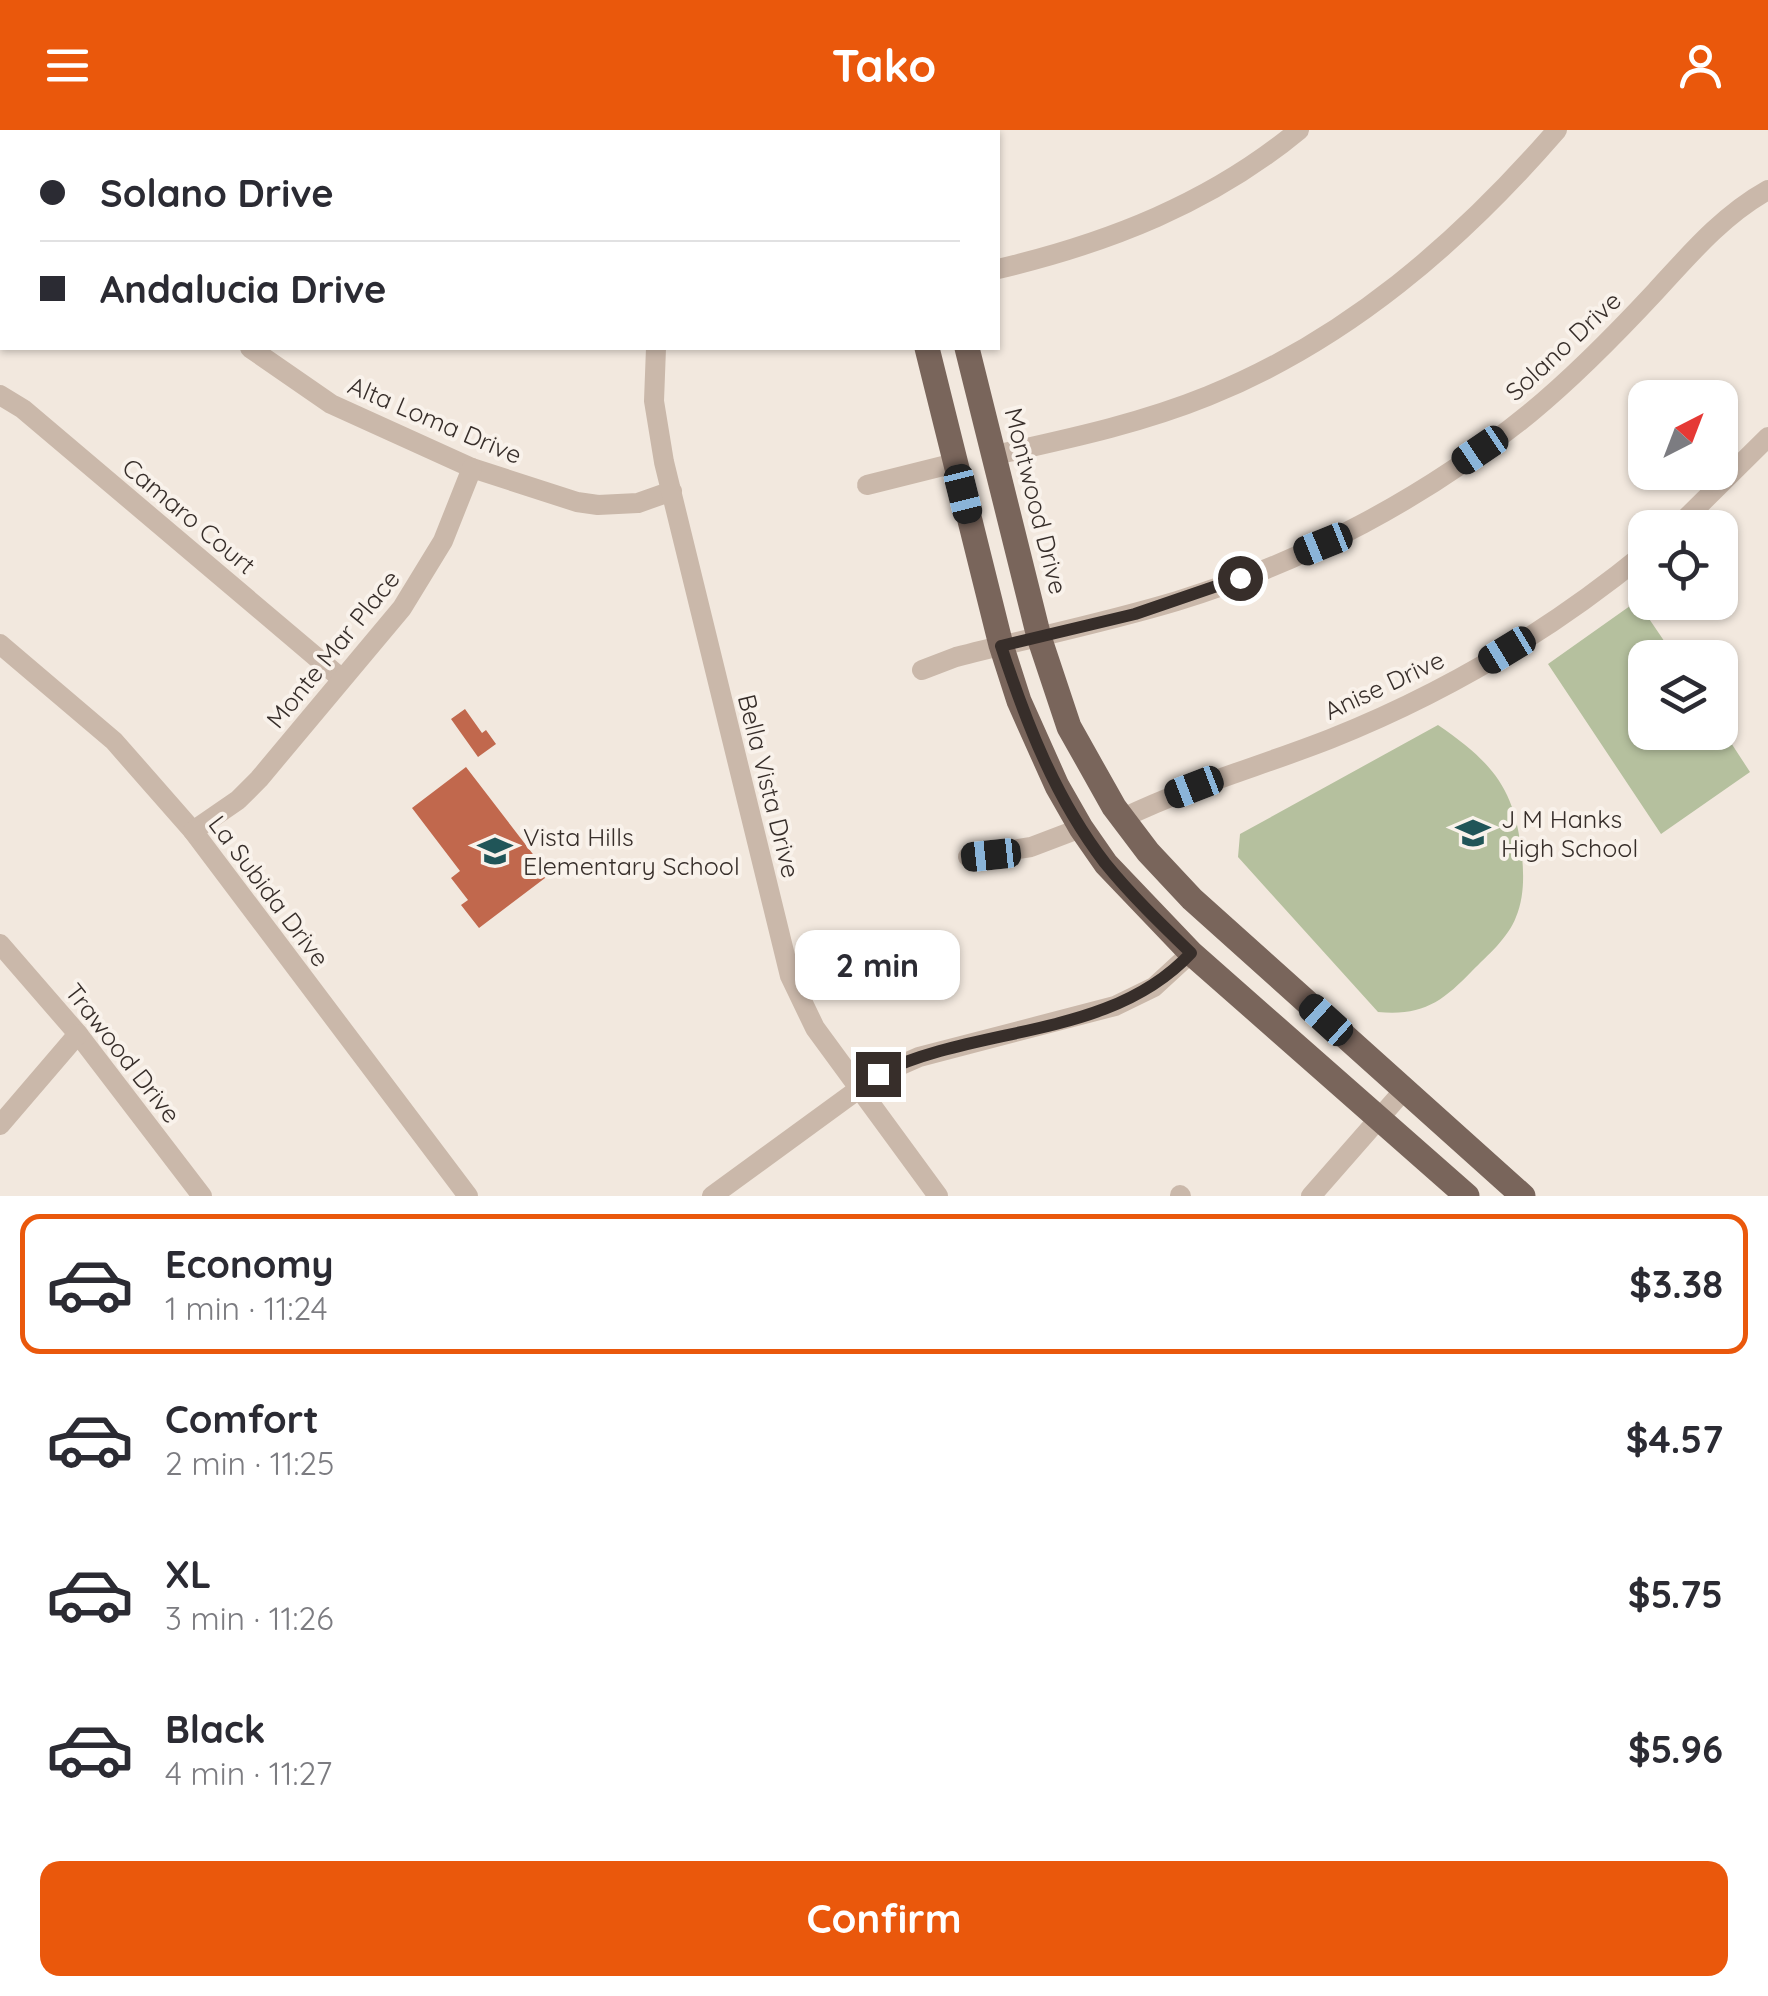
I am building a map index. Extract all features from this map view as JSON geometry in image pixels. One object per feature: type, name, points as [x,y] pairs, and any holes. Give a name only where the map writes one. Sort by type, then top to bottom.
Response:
[{"type":"main road","points":[[927,350],[1001,646],[1029,728],[1081,828],[1106,864],[1191,953],[1467,1196]]},
{"type":"main road","name":"Montwood Drive","points":[[968,350],[1039,637],[1069,726],[1085,760],[1123,818],[1192,899],[1523,1196]]},
{"type":"street","points":[[1000,269],[1064,253],[1150,222],[1245,171],[1299,130]]},
{"type":"street","points":[[994,455],[1097,432],[1191,402],[1305,347],[1356,316],[1445,247],[1557,130]]},
{"type":"street","name":"Solano Drive","points":[[922,670],[1001,646],[1135,614],[1240,578],[1323,544],[1420,491],[1530,413],[1613,337],[1710,234],[1734,212],[1768,190]]},
{"type":"street","name":"Alta Loma Drive","points":[[253,350],[332,404],[472,468],[577,502],[598,505],[638,503],[672,491]]},
{"type":"street","name":"Bella Vista Drive","points":[[656,350],[654,401],[672,491],[790,976],[815,1028],[938,1196]]},
{"type":"street","name":"Camaro Court","points":[[0,395],[23,409],[342,679]]},
{"type":"street","points":[[1694,510],[1768,437]]},
{"type":"street","points":[[866,485],[955,463]]},
{"type":"street","name":"Monte Mar Place","points":[[193,831],[238,800],[259,779],[374,645],[443,541],[472,468]]},
{"type":"street","name":"Anise Drive","points":[[1123,818],[1194,787],[1328,740],[1442,686],[1529,637],[1628,567]]},
{"type":"street","name":"La Subida Drive","points":[[0,644],[114,741],[193,831],[468,1196]]},
{"type":"street","points":[[968,858],[1031,847],[1081,828]]},
{"type":"street","name":"Trawood Drive","points":[[0,944],[78,1034],[202,1196]]},
{"type":"street","points":[[712,1196],[858,1088],[896,1066],[1134,999],[1172,973],[1191,953]]},
{"type":"street","points":[[0,1125],[78,1034]]},
{"type":"street","points":[[1311,1196],[1404,1090]]},
{"type":"green space","points":[[1628,607],[1628,620],[1650,620],[1663,640],[1628,640],[1628,750],[1736,750],[1750,772],[1661,834],[1548,664]]},
{"type":"green space","points":[[1438,725],[1487,765],[1507,795],[1519,832],[1521,902],[1503,939],[1441,999],[1407,1012],[1378,1012],[1238,857],[1240,834]]},
{"type":"building","points":[[465,709],[482,733],[486,730],[496,744],[478,757],[451,719]]},
{"type":"building","points":[[466,767],[549,875],[479,928],[461,905],[468,900],[451,878],[460,871],[412,808]]},
{"type":"place","name":"J M Hanks High School","points":[[1473,833]]},
{"type":"place","name":"Vista Hills Elementary School","points":[[495,851]]},
{"type":"route","points":[[878,1074],[919,1057],[1077,1018],[1134,999],[1172,973],[1191,953],[1106,864],[1081,828],[1029,728],[1001,646],[1135,614],[1240,578]]}]
